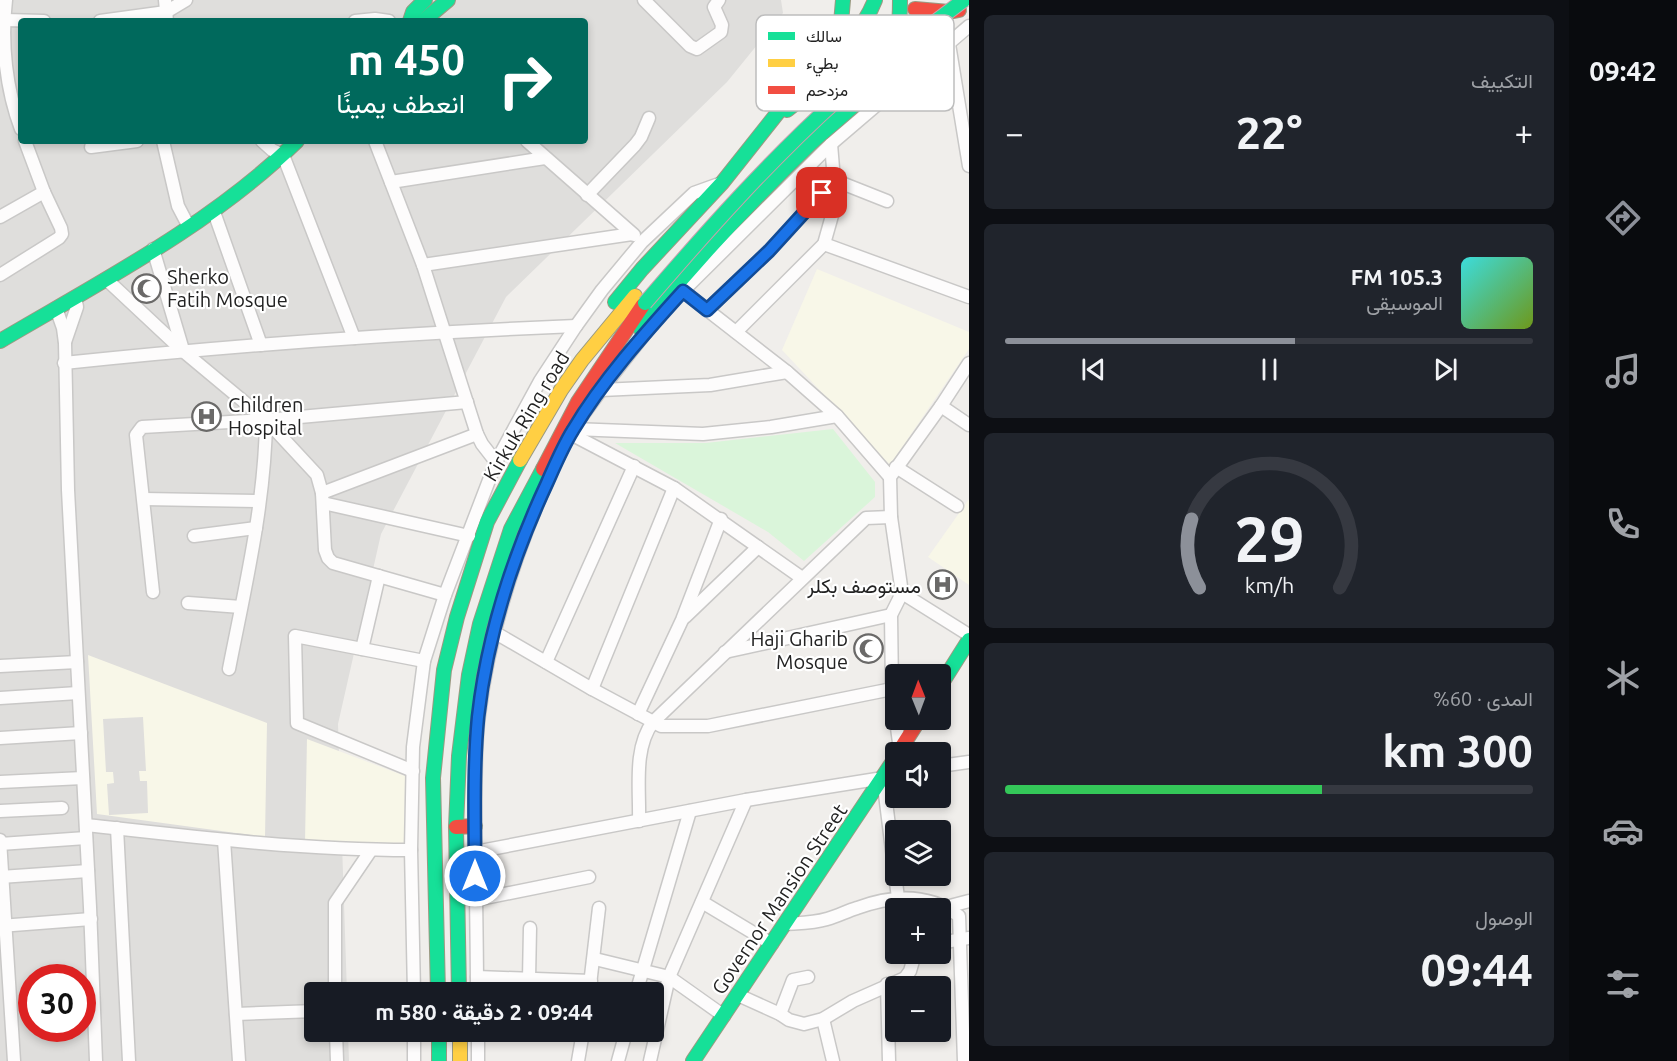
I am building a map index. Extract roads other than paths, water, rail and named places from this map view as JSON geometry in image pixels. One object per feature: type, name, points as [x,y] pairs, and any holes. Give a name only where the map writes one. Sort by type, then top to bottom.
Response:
[{"type":"main road","points":[[411,18],[413,12],[425,0]]},
{"type":"main road","points":[[427,18],[448,0]]},
{"type":"main road","points":[[842,15],[843,0]]},
{"type":"main road","points":[[869,15],[875,0]]},
{"type":"main road","points":[[899,15],[900,0]]},
{"type":"main road","name":"Kirkuk Ring road","points":[[925,15],[944,0]]},
{"type":"main road","name":"Kirkuk Ring road","points":[[944,15],[964,0]]},
{"type":"main road","points":[[915,9],[949,12],[969,7]]},
{"type":"main road","points":[[561,390],[567,367],[597,324],[642,269],[722,183],[779,111]]},
{"type":"main road","points":[[759,136],[787,111]]},
{"type":"main road","name":"Kirkuk Ring road","points":[[459,982],[456,826],[460,744],[474,645],[511,529],[578,402],[640,299],[723,200],[810,111]]},
{"type":"main road","name":"Kirkuk Ring road","points":[[438,982],[433,778],[440,699],[451,640],[487,522],[561,390],[594,344],[706,234],[825,111]]},
{"type":"main road","points":[[578,402],[599,383],[674,288],[795,169],[823,125],[826,111]]},
{"type":"main road","points":[[812,143],[846,111]]},
{"type":"main road","points":[[0,341],[214,212],[294,144]]},
{"type":"main road","points":[[498,564],[513,566]]},
{"type":"main road","points":[[451,640],[474,645]]},
{"type":"main road","points":[[951,669],[969,640]]},
{"type":"main road","name":"Governor Mansion Street","points":[[693,1061],[885,779]]},
{"type":"main road","points":[[456,826],[475,826]]},
{"type":"main road","points":[[458,942],[476,942]]},
{"type":"main road","points":[[439,1042],[439,1061]]},
{"type":"main road","points":[[460,1042],[460,1061]]},
{"type":"street","points":[[120,18],[166,11],[186,0]]},
{"type":"street","points":[[644,0],[690,46],[697,49],[721,32],[722,25],[714,8],[719,0]]},
{"type":"street","points":[[4,2],[5,20],[2,38],[4,77],[15,89],[18,109]]},
{"type":"street","points":[[5,20],[18,20]]},
{"type":"street","points":[[954,40],[968,29]]},
{"type":"street","points":[[954,74],[969,166]]},
{"type":"street","points":[[477,982],[475,826],[478,714],[494,632],[513,566],[532,515],[572,432],[601,390],[651,326],[795,169],[831,144],[870,111]]},
{"type":"street","points":[[587,195],[635,145],[649,118]]},
{"type":"street","points":[[0,275],[62,234],[27,144]]},
{"type":"street","points":[[91,147],[114,144]]},
{"type":"street","points":[[164,144],[176,199],[189,227]]},
{"type":"street","points":[[265,144],[283,155],[354,338]]},
{"type":"street","points":[[376,144],[423,265],[477,434],[496,462]]},
{"type":"street","points":[[530,144],[642,242]]},
{"type":"street","points":[[736,332],[824,244],[833,212],[834,180],[831,144]]},
{"type":"street","points":[[391,182],[544,158]]},
{"type":"street","points":[[834,180],[887,201]]},
{"type":"street","points":[[707,310],[769,251],[834,180]]},
{"type":"street","points":[[414,982],[411,850],[414,739],[424,662],[446,595],[496,462],[527,403],[576,326],[642,242],[694,193],[722,183]]},
{"type":"street","points":[[0,217],[44,192]]},
{"type":"street","points":[[214,212],[261,345]]},
{"type":"street","points":[[423,265],[632,234]]},
{"type":"street","points":[[824,244],[969,297]]},
{"type":"street","points":[[153,249],[183,351]]},
{"type":"street","points":[[106,279],[183,351],[266,420],[317,475],[322,498],[328,558],[338,566],[446,595]]},
{"type":"street","points":[[683,291],[787,372],[837,416],[893,472],[957,506]]},
{"type":"street","points":[[65,343],[77,307],[75,297]]},
{"type":"street","points":[[56,308],[65,343],[68,490],[91,919],[96,1061]]},
{"type":"street","points":[[64,363],[354,338],[576,326]]},
{"type":"street","points":[[892,664],[891,615],[902,593],[891,517],[893,472],[969,363]]},
{"type":"street","points":[[601,390],[710,385],[787,372]]},
{"type":"street","points":[[153,592],[136,435],[142,427],[266,420],[467,402]]},
{"type":"street","points":[[941,406],[969,425]]},
{"type":"street","points":[[572,432],[703,434],[771,427],[837,416]]},
{"type":"street","points":[[229,669],[256,528],[266,452],[266,420]]},
{"type":"street","points":[[572,432],[674,488],[802,578]]},
{"type":"street","points":[[322,498],[477,434]]},
{"type":"street","points":[[546,662],[634,466]]},
{"type":"street","points":[[592,689],[674,488]]},
{"type":"street","points":[[322,498],[469,536]]},
{"type":"street","points":[[144,499],[259,501]]},
{"type":"street","points":[[639,821],[641,746],[653,722],[866,518],[891,517]]},
{"type":"street","points":[[638,714],[682,620],[721,519]]},
{"type":"street","points":[[194,536],[256,528]]},
{"type":"street","points":[[682,620],[758,547]]},
{"type":"street","points":[[362,649],[379,576]]},
{"type":"street","points":[[902,593],[969,635]]},
{"type":"street","points":[[188,603],[241,606]]},
{"type":"street","points":[[724,652],[891,615]]},
{"type":"street","points":[[494,632],[661,726],[708,726],[885,690]]},
{"type":"street","points":[[413,771],[297,723],[296,636],[424,662]]},
{"type":"street","points":[[0,666],[77,662]]},
{"type":"street","points":[[0,698],[78,693]]},
{"type":"street","points":[[0,738],[81,733]]},
{"type":"street","points":[[951,764],[969,762]]},
{"type":"street","points":[[475,852],[885,776]]},
{"type":"street","points":[[0,782],[83,778]]},
{"type":"street","points":[[650,1061],[669,977],[746,800]]},
{"type":"street","points":[[0,811],[62,808]]},
{"type":"street","points":[[891,808],[898,898]]},
{"type":"street","points":[[639,982],[690,811]]},
{"type":"street","points":[[86,825],[224,840],[371,850],[411,850]]},
{"type":"street","points":[[117,828],[129,1061]]},
{"type":"street","points":[[14,1061],[5,1002],[0,843],[86,838]]},
{"type":"street","points":[[224,840],[239,1061]]},
{"type":"street","points":[[335,982],[335,903],[371,850]]},
{"type":"street","points":[[1,877],[88,870]]},
{"type":"street","points":[[475,900],[589,877]]},
{"type":"street","points":[[785,924],[824,920],[885,899]]},
{"type":"street","points":[[951,905],[969,900]]},
{"type":"street","points":[[702,902],[772,944]]},
{"type":"street","points":[[591,982],[599,908]]},
{"type":"street","points":[[951,910],[959,916],[965,938],[964,1061]]},
{"type":"street","points":[[3,925],[91,919]]},
{"type":"street","points":[[529,979],[530,928]]},
{"type":"street","points":[[595,959],[669,977],[724,1016]]},
{"type":"street","points":[[477,977],[552,982]]},
{"type":"street","points":[[780,1014],[793,980],[808,977]]},
{"type":"street","points":[[738,994],[789,1020],[804,1024],[823,1020],[885,985]]},
{"type":"street","points":[[236,1014],[304,1011]]},
{"type":"street","points":[[823,1020],[833,1061]]},
{"type":"street","points":[[336,1042],[337,1061]]},
{"type":"street","points":[[414,1042],[414,1061]]},
{"type":"street","points":[[478,1042],[478,1061]]},
{"type":"street","points":[[578,1061],[581,1042]]},
{"type":"street","points":[[618,1061],[623,1042]]},
{"type":"street","points":[[889,1042],[889,1061]]},
{"type":"place","name":"Sherko Fatih Mosque","points":[[146,288]]},
{"type":"place","name":"Children Hospital","points":[[207,416]]},
{"type":"place","name":"مستوصف بكلر","points":[[942,585]]},
{"type":"place","name":"Haji Gharib Mosque","points":[[869,649]]}]
